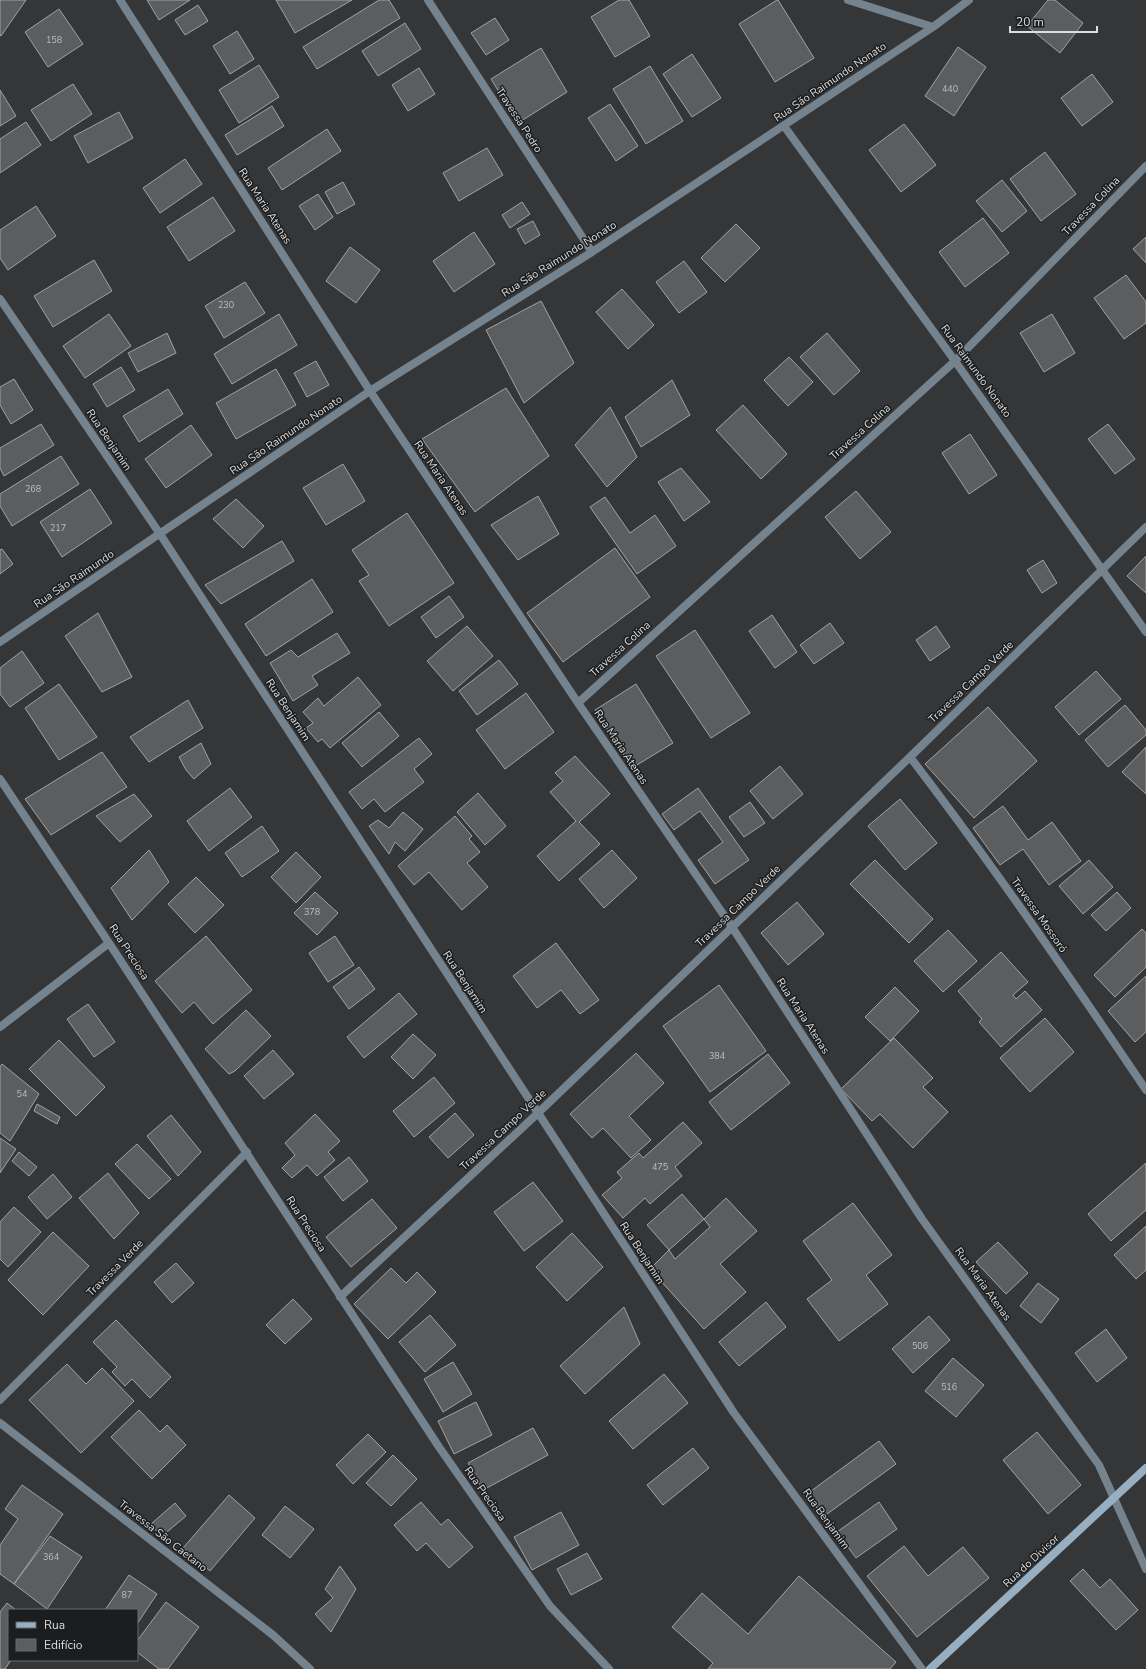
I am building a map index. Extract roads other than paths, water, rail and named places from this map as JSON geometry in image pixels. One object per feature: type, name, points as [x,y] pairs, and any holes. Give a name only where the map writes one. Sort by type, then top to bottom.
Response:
[{"type":"street","name":"Rua Maria Atenas","points":[[120,0],[370,391],[578,703],[732,927],[922,1219],[1099,1465],[1146,1568]]},
{"type":"street","name":"Travessa Pedro","points":[[428,0],[592,252]]},
{"type":"street","points":[[848,0],[932,27]]},
{"type":"street","name":"Rua São Raimundo Nonato","points":[[160,534],[370,391],[592,252],[784,126],[932,27],[969,0]]},
{"type":"street","name":"Rua Raimundo Nonato","points":[[784,126],[955,361],[1146,632]]},
{"type":"street","name":"Travessa Colina","points":[[578,703],[955,361],[1146,166]]},
{"type":"street","name":"Rua Benjamim","points":[[0,299],[160,534],[537,1114],[734,1413],[922,1669]]},
{"type":"street","name":"Travessa Campo Verde","points":[[340,1297],[537,1114],[910,757],[1146,527]]},
{"type":"street","name":"Rua São Raimundo","points":[[0,642],[160,534]]},
{"type":"street","name":"Travessa Mossoró","points":[[910,757],[943,799],[1028,918],[1146,1090]]},
{"type":"street","name":"Rua Preciosa","points":[[0,779],[439,1447],[546,1600],[609,1669]]},
{"type":"street","points":[[0,1027],[109,943]]},
{"type":"street","name":"Travessa Verde","points":[[0,1400],[246,1152]]},
{"type":"street","name":"Travessa São Caetano","points":[[0,1422],[273,1635],[310,1669]]},
{"type":"street","name":"Rua do Divisor","points":[[930,1669],[1146,1468]]}]
